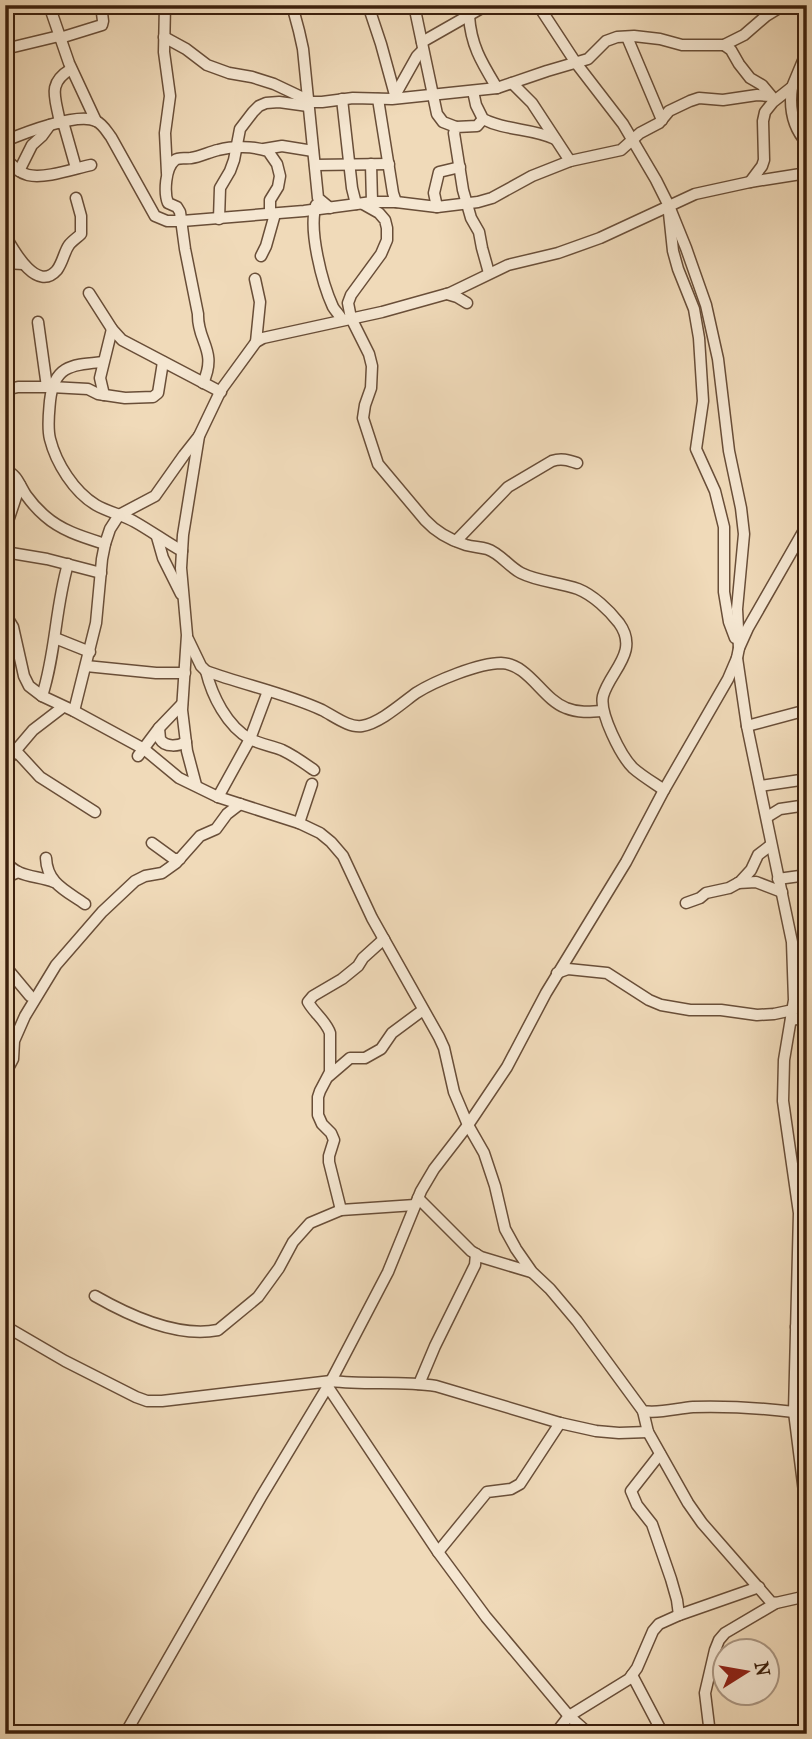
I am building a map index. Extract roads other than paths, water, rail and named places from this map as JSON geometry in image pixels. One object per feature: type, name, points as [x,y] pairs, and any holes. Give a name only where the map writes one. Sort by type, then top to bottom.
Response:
[{"type":"street","points":[[49,5],[71,69],[96,121],[111,138],[155,216],[167,221],[219,219],[363,203],[396,202],[437,207],[468,204],[492,198],[532,176],[570,161],[621,150],[670,111],[699,98],[723,100],[757,95],[773,97]]},
{"type":"street","points":[[5,49],[102,25],[101,5]]},
{"type":"street","points":[[165,5],[164,52],[170,96],[165,133],[167,200],[170,205],[179,209],[198,323],[207,346],[208,368],[203,383]]},
{"type":"street","points":[[292,5],[299,31],[318,198],[312,222],[313,236],[335,311],[347,319],[369,354],[372,366],[371,387],[363,418],[378,464],[433,528],[444,536],[465,545],[494,552],[514,570],[533,579],[587,593],[618,622],[623,630],[626,652],[603,697],[603,711],[626,759],[664,790]]},
{"type":"street","points":[[368,5],[394,97]]},
{"type":"street","points":[[414,5],[439,118],[456,127],[477,125],[484,119]]},
{"type":"street","points":[[394,97],[422,46],[487,5]]},
{"type":"street","points":[[538,5],[576,63],[623,124],[656,180],[686,248],[706,306],[718,359],[726,430],[744,534],[737,609],[738,653],[747,726],[792,942],[792,1015],[784,1060],[783,1101],[785,1122],[802,1192],[799,1233],[801,1327],[794,1412],[807,1516]]},
{"type":"street","points":[[219,219],[220,188],[230,170],[240,129],[259,106],[271,102],[316,103],[497,88],[588,59],[606,41],[627,37],[649,37],[682,45],[724,45],[737,40],[784,5]]},
{"type":"street","points":[[469,16],[473,44],[497,88]]},
{"type":"street","points":[[164,37],[207,65],[288,90],[308,102]]},
{"type":"street","points":[[627,37],[662,120]]},
{"type":"street","points":[[724,45],[731,50],[750,78],[762,85],[773,97]]},
{"type":"street","points":[[807,51],[792,87],[790,108],[797,128],[807,143]]},
{"type":"street","points":[[71,69],[57,80],[55,98],[58,123],[76,168]]},
{"type":"street","points":[[407,77],[427,70]]},
{"type":"street","points":[[512,83],[529,98],[570,161]]},
{"type":"street","points":[[750,182],[764,160],[765,112],[773,97],[792,87]]},
{"type":"street","points":[[473,91],[476,106],[484,119],[555,139]]},
{"type":"street","points":[[342,99],[350,165],[363,203],[379,212],[387,228],[387,240],[381,254],[351,295],[347,319]]},
{"type":"street","points":[[378,99],[396,202]]},
{"type":"street","points":[[5,141],[58,123],[87,119],[96,121]]},
{"type":"street","points":[[19,171],[32,145],[58,123]]},
{"type":"street","points":[[456,127],[454,133],[463,190],[471,218],[479,232],[489,273]]},
{"type":"street","points":[[167,177],[173,162],[178,159],[194,158],[218,150],[282,146],[313,152]]},
{"type":"street","points":[[261,257],[266,246],[272,214],[270,200],[278,187],[279,170],[271,155],[264,149]]},
{"type":"street","points":[[5,158],[27,175],[91,165]]},
{"type":"street","points":[[363,203],[371,164]]},
{"type":"street","points":[[315,166],[389,164]]},
{"type":"street","points":[[437,207],[433,193],[439,172],[460,167]]},
{"type":"street","points":[[74,711],[100,600],[105,544],[110,529],[119,515],[155,496],[199,436],[221,392],[256,342],[263,338],[447,294],[489,273],[584,245],[695,194],[807,173]]},
{"type":"street","points":[[5,214],[6,242],[23,264],[38,275],[52,274],[57,270],[70,243],[82,234],[76,198]]},
{"type":"street","points":[[318,198],[330,208]]},
{"type":"street","points":[[669,206],[673,251],[694,309],[699,338],[703,401],[696,449],[715,491],[724,527],[724,592],[738,653]]},
{"type":"street","points":[[5,263],[23,264]]},
{"type":"street","points":[[255,279],[260,302],[256,342]]},
{"type":"street","points":[[89,293],[122,340],[221,392]]},
{"type":"street","points":[[447,294],[467,303]]},
{"type":"street","points":[[38,321],[49,387],[50,440],[65,473],[87,499],[138,524],[182,551]]},
{"type":"street","points":[[104,395],[100,378],[112,329]]},
{"type":"street","points":[[49,387],[68,368],[103,362]]},
{"type":"street","points":[[5,390],[18,387],[49,387],[88,390],[125,398],[156,396],[163,362]]},
{"type":"street","points":[[196,785],[189,756],[182,744],[187,635],[182,551],[199,436]]},
{"type":"street","points":[[456,541],[509,487],[552,461],[558,459],[577,463]]},
{"type":"street","points":[[5,470],[14,474],[34,505],[57,525],[105,544]]},
{"type":"street","points":[[5,530],[20,485]]},
{"type":"street","points":[[125,1734],[261,1497],[330,1384],[388,1272],[416,1202],[434,1169],[507,1067],[557,973],[626,862],[728,679],[748,628],[806,532]]},
{"type":"street","points":[[157,537],[163,558],[184,600]]},
{"type":"street","points":[[5,552],[47,559],[101,573]]},
{"type":"street","points":[[42,696],[52,660],[62,584],[68,564]]},
{"type":"street","points":[[5,614],[13,627],[24,676],[29,686],[42,696],[74,711],[179,778],[218,797],[299,823],[320,834],[343,856],[360,895],[439,1037],[454,1092],[484,1153],[493,1179],[505,1229],[532,1272],[577,1321],[643,1411],[648,1432],[702,1523],[771,1602],[776,1603]]},
{"type":"street","points":[[187,635],[196,657],[206,671],[321,710],[354,726],[363,726],[387,714],[423,690],[444,680],[481,666],[506,663],[527,675],[540,690],[563,708],[586,713],[603,711]]},
{"type":"street","points":[[54,638],[89,652]]},
{"type":"street","points":[[185,676],[196,657]]},
{"type":"street","points":[[86,666],[185,676]]},
{"type":"street","points":[[206,671],[209,684],[224,713],[235,726],[250,739],[286,752],[314,770]]},
{"type":"street","points":[[218,797],[250,739],[268,691]]},
{"type":"street","points":[[141,753],[159,728],[183,704]]},
{"type":"street","points":[[5,762],[33,730],[63,707]]},
{"type":"street","points":[[747,726],[807,710]]},
{"type":"street","points":[[159,728],[163,742],[182,744]]},
{"type":"street","points":[[16,751],[40,777],[95,812]]},
{"type":"street","points":[[760,786],[807,779]]},
{"type":"street","points":[[299,823],[312,784]]},
{"type":"street","points":[[5,1074],[13,1059],[14,1041],[25,1016],[56,965],[135,881],[162,873],[200,836],[216,829],[227,814],[240,804]]},
{"type":"street","points":[[767,817],[779,809],[807,806]]},
{"type":"street","points":[[152,843],[177,860]]},
{"type":"street","points":[[686,902],[738,883],[751,870],[758,855],[771,845]]},
{"type":"street","points":[[46,858],[54,882],[85,904]]},
{"type":"street","points":[[5,860],[9,866],[29,877],[41,877],[54,882]]},
{"type":"street","points":[[5,878],[18,872]]},
{"type":"street","points":[[778,878],[807,875]]},
{"type":"street","points":[[738,883],[756,882],[782,892]]},
{"type":"street","points":[[341,1210],[328,1162],[334,1140],[318,1115],[320,1091],[328,1076],[330,1064],[328,1027],[308,1002],[350,973],[384,939]]},
{"type":"street","points":[[5,966],[30,996]]},
{"type":"street","points":[[557,973],[568,969],[607,973],[661,1005],[690,1010],[807,1017]]},
{"type":"street","points":[[328,1076],[350,1058],[365,1058],[381,1049],[392,1033],[423,1010]]},
{"type":"street","points":[[95,1296],[149,1321],[178,1330],[218,1330],[258,1297],[279,1268],[293,1242],[310,1223],[341,1210],[416,1202],[476,1254],[532,1272]]},
{"type":"street","points":[[419,1384],[475,1265],[476,1254]]},
{"type":"street","points":[[5,1326],[65,1361],[147,1401],[330,1384],[419,1384],[596,1431],[648,1432]]},
{"type":"street","points":[[330,1384],[438,1552],[486,1617],[569,1716],[591,1734]]},
{"type":"street","points":[[794,1400],[807,1400]]},
{"type":"street","points":[[643,1411],[735,1407],[794,1412]]},
{"type":"street","points":[[438,1552],[487,1492],[511,1489],[520,1484],[560,1423]]},
{"type":"street","points":[[660,1454],[631,1491],[637,1505],[652,1524],[674,1587],[679,1615]]},
{"type":"street","points":[[555,1734],[569,1716],[629,1679],[653,1631],[664,1621],[759,1587]]},
{"type":"street","points":[[710,1734],[705,1693],[719,1640],[725,1633],[776,1603],[807,1596]]},
{"type":"street","points":[[632,1675],[663,1734]]}]
